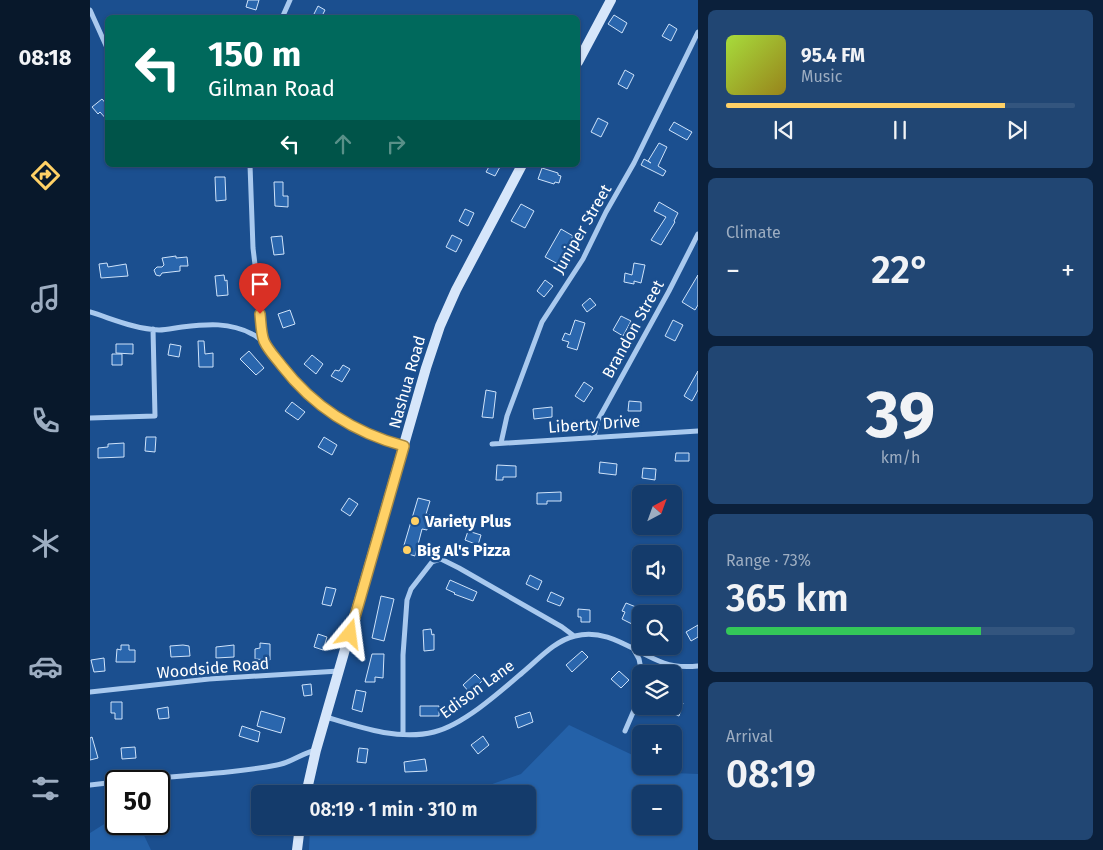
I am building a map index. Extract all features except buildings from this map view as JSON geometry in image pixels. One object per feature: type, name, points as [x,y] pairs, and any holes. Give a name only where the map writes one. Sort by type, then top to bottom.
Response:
[{"type":"main road","points":[[580,58],[611,0]]},
{"type":"main road","name":"Nashua Road","points":[[308,785],[325,717],[426,368],[442,320],[465,272],[521,167]]},
{"type":"main road","points":[[297,850],[299,835]]},
{"type":"street","points":[[283,15],[290,0]]},
{"type":"street","points":[[90,10],[105,43]]},
{"type":"street","name":"Juniper Street","points":[[501,443],[506,416],[542,322],[583,259],[606,212],[634,164],[698,32]]},
{"type":"street","points":[[250,167],[253,248],[264,340],[286,372],[316,402],[349,424],[374,437],[404,446]]},
{"type":"street","name":"Brandon Street","points":[[594,437],[598,420],[698,234]]},
{"type":"street","points":[[90,312],[120,322],[153,329],[168,330],[198,325],[225,324],[240,328],[264,340]]},
{"type":"street","points":[[90,418],[155,416],[153,329]]},
{"type":"street","name":"Liberty Drive","points":[[492,444],[698,431]]},
{"type":"street","points":[[403,734],[403,655],[408,597],[411,589],[426,567],[434,560],[441,559],[459,568],[562,627],[574,636],[584,634],[604,636],[632,648]]},
{"type":"street","name":"Edison Lane","points":[[325,717],[367,729],[403,734],[433,732],[459,721],[496,694],[551,649],[574,636]]},
{"type":"street","points":[[646,655],[670,665]]},
{"type":"street","points":[[682,666],[698,666]]},
{"type":"street","name":"Woodside Road","points":[[90,692],[209,679],[339,671]]},
{"type":"street","points":[[625,731],[632,715]]},
{"type":"street","points":[[170,776],[220,773],[274,766],[288,762],[303,753],[316,750]]},
{"type":"street","points":[[90,785],[105,783]]},
{"type":"shaded area","points":[[569,725],[632,755],[632,775],[698,774],[698,850],[309,850],[310,835],[536,835],[536,785],[490,785],[521,774]]},
{"type":"shaded area","points":[[105,824],[105,835],[144,835],[151,850],[90,850],[90,833]]},
{"type":"place","name":"Variety Plus","points":[[415,521]]},
{"type":"place","name":"Big Al's Pizza","points":[[407,550]]},
{"type":"route","points":[[260,314],[264,340],[270,351],[286,372],[316,402],[334,415],[374,437],[404,446],[350,634]]}]
